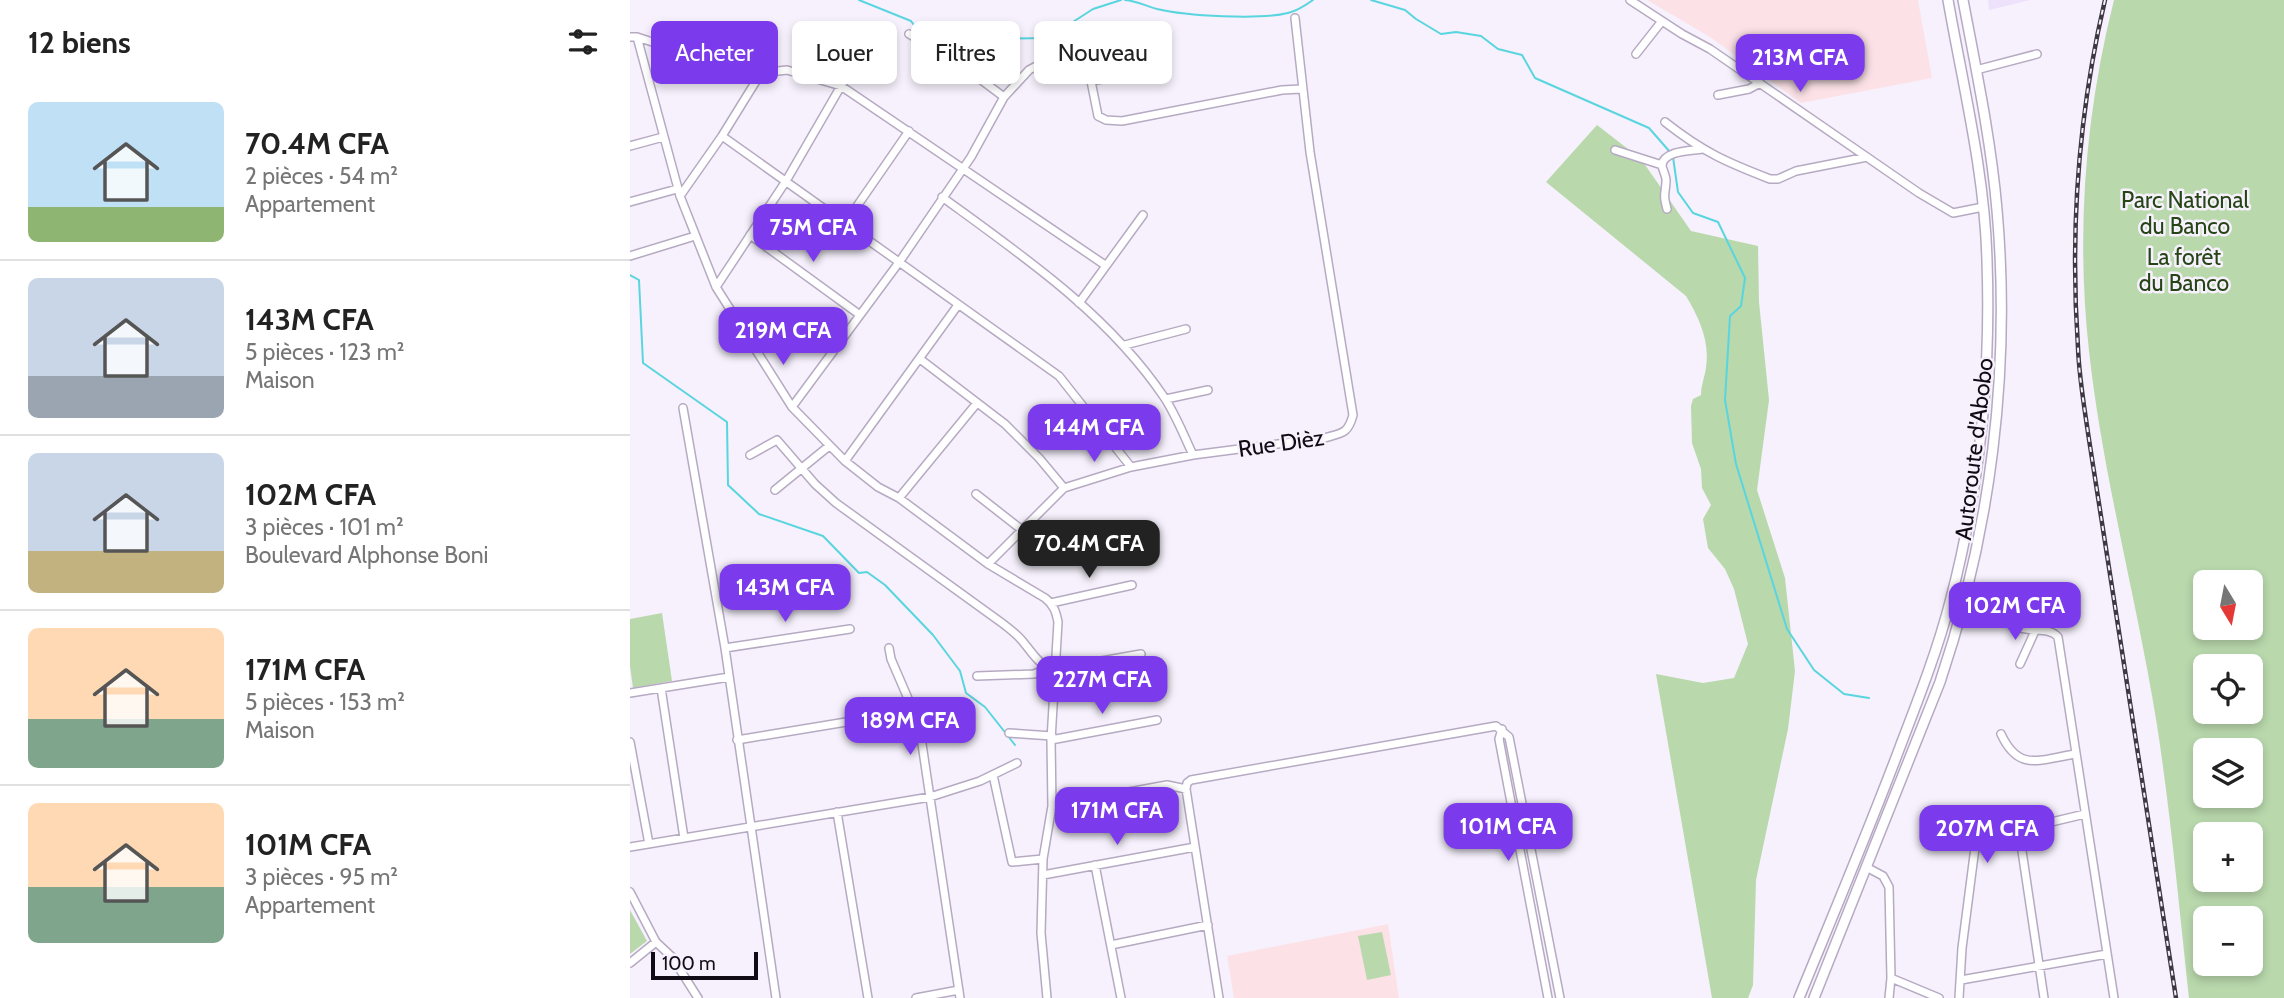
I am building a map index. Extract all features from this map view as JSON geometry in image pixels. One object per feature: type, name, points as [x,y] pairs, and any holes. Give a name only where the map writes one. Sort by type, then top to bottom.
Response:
[{"type":"main road","name":"Autoroute d'Abobo","points":[[1799,998],[1864,841],[1927,676],[1960,563],[1976,469],[1983,403],[1987,281],[1983,207],[1948,0]]},
{"type":"main road","points":[[1814,998],[1940,682],[1964,606],[1989,483],[2000,359],[2001,280],[1997,208],[1963,0]]},
{"type":"street","points":[[1630,0],[1710,49],[1919,193],[1954,213],[1983,207]]},
{"type":"street","points":[[1092,84],[1098,116],[1106,120],[1122,121],[1282,90],[1301,89],[1294,18]]},
{"type":"street","points":[[1636,54],[1662,21]]},
{"type":"street","points":[[909,34],[960,64],[1004,97]]},
{"type":"street","points":[[633,37],[651,43]]},
{"type":"street","points":[[633,37],[678,193],[716,287],[792,407],[845,461],[878,487],[899,498],[988,564],[1051,603],[1058,622],[1052,669],[1052,806],[1043,859],[1041,933],[1047,998]]},
{"type":"street","points":[[1976,70],[2037,54]]},
{"type":"street","points":[[792,407],[900,261],[963,168],[1004,97],[1028,70],[1034,67]]},
{"type":"street","points":[[778,71],[787,70],[841,86],[1105,265]]},
{"type":"street","points":[[1718,95],[1749,89],[1760,83]]},
{"type":"street","points":[[630,202],[678,193],[722,136],[754,84]]},
{"type":"street","points":[[716,287],[786,181],[841,86]]},
{"type":"street","name":"Rue Dièz","points":[[988,564],[1064,488],[1131,467],[1194,455],[1324,438],[1342,433],[1350,426],[1353,415],[1301,89]]},
{"type":"street","points":[[1665,122],[1703,149],[1738,168],[1770,179],[1778,179],[1796,171],[1868,157]]},
{"type":"street","points":[[846,222],[909,131]]},
{"type":"street","points":[[722,136],[1059,376],[1131,467]]},
{"type":"street","points":[[630,146],[663,137]]},
{"type":"street","points":[[1615,149],[1663,163]]},
{"type":"street","points":[[1663,163],[1673,153],[1703,149]]},
{"type":"street","points":[[1663,163],[1667,181],[1663,194],[1667,209]]},
{"type":"street","points":[[942,197],[1035,265],[1125,345],[1166,399],[1194,455]]},
{"type":"street","points":[[1079,303],[1143,215]]},
{"type":"street","points":[[750,235],[860,315]]},
{"type":"street","points":[[630,256],[695,236]]},
{"type":"street","points":[[845,461],[958,305]]},
{"type":"street","points":[[1125,345],[1186,329]]},
{"type":"street","points":[[920,359],[1013,433],[1064,488]]},
{"type":"street","points":[[1166,399],[1208,390]]},
{"type":"street","points":[[899,498],[977,403]]},
{"type":"street","points":[[683,408],[725,648],[776,998]]},
{"type":"street","points":[[750,455],[777,440],[801,469],[836,503],[1002,623],[1018,636],[1034,657],[1052,669]]},
{"type":"street","points":[[775,489],[829,446]]},
{"type":"street","points":[[976,494],[1022,530]]},
{"type":"street","points":[[1051,603],[1132,585]]},
{"type":"street","points":[[1964,606],[1978,609],[2023,629],[2051,631],[2058,637],[2115,998]]},
{"type":"street","points":[[725,648],[850,629]]},
{"type":"street","points":[[2020,664],[2035,631]]},
{"type":"street","points":[[889,648],[891,659],[919,724],[960,994],[916,998]]},
{"type":"street","points":[[977,676],[1034,674],[1141,654]]},
{"type":"street","points":[[630,693],[729,677]]},
{"type":"street","points":[[661,688],[684,838]]},
{"type":"street","points":[[737,740],[913,710]]},
{"type":"street","points":[[1009,733],[1051,738],[1157,720]]},
{"type":"street","points":[[1219,998],[1186,789],[1191,779],[1496,726],[1509,737],[1560,998]]},
{"type":"street","points":[[1502,729],[1499,739],[1548,998]]},
{"type":"street","points":[[2001,734],[2015,757],[2024,761],[2076,754]]},
{"type":"street","points":[[630,742],[649,844]]},
{"type":"street","points":[[630,848],[930,797],[968,785],[1017,763]]},
{"type":"street","points":[[993,775],[1012,862],[1014,864],[1043,859]]},
{"type":"street","points":[[1052,806],[1167,785],[1186,789]]},
{"type":"street","points":[[837,812],[868,998]]},
{"type":"street","points":[[1959,998],[1962,948],[1976,840],[2085,814]]},
{"type":"street","points":[[2019,831],[2045,998]]},
{"type":"street","points":[[1043,875],[1195,847]]},
{"type":"street","points":[[1095,865],[1121,998]]},
{"type":"street","points":[[1868,868],[1883,876],[1889,887],[1889,998]]},
{"type":"street","points":[[630,892],[656,942],[672,957],[698,998]]},
{"type":"street","points":[[1111,944],[1208,926]]},
{"type":"street","points":[[630,963],[656,942]]},
{"type":"street","points":[[1961,980],[2107,954]]},
{"type":"street","points":[[1891,978],[1939,998]]},
{"type":"shaded area","points":[[1647,0],[1918,0],[1932,78],[1801,103],[1710,37]]},
{"type":"shaded area","points":[[1988,0],[2030,0],[1989,10]]},
{"type":"shaded area","points":[[1388,924],[1399,998],[1234,998],[1227,956]]},
{"type":"green space","name":"La forêt du Banco","points":[[2114,0],[2284,0],[2284,998],[2189,998],[2157,725],[2111,492],[2089,351],[2083,263],[2084,218],[2096,87]]},
{"type":"green space","points":[[1597,125],[1641,159],[1691,231],[1758,246],[1759,302],[1769,400],[1757,490],[1785,578],[1795,671],[1788,729],[1756,880],[1753,985],[1748,998],[1712,998],[1656,674],[1703,683],[1734,678],[1748,644],[1734,589],[1725,569],[1708,548],[1703,519],[1711,505],[1702,488],[1701,469],[1692,443],[1691,406],[1693,399],[1701,395],[1707,357],[1705,339],[1686,296],[1546,182]]},
{"type":"green space","points":[[662,613],[672,681],[633,688],[630,619]]},
{"type":"green space","points":[[630,910],[647,941],[630,954]]},
{"type":"green space","points":[[1382,932],[1391,975],[1367,980],[1358,936]]},
{"type":"waterway","points":[[859,0],[911,21],[921,35],[937,44],[947,45],[983,39],[1048,38],[1093,9],[1121,0]]},
{"type":"waterway","points":[[1125,0],[1170,11],[1242,17],[1288,13],[1313,0]]},
{"type":"waterway","points":[[1371,0],[1405,10],[1441,34],[1456,32],[1481,36],[1498,49],[1522,55],[1535,78],[1649,128],[1670,152]]},
{"type":"waterway","points":[[1673,157],[1678,192],[1693,213],[1718,222],[1745,278],[1741,306],[1730,316],[1725,400],[1736,464],[1787,629],[1814,670],[1844,694],[1869,698]]},
{"type":"waterway","points":[[630,275],[639,280],[643,363],[727,422],[728,485],[759,514],[823,536],[859,573],[867,572],[885,585],[933,635],[960,671],[966,693],[985,707],[1015,745]]},
{"type":"railway","points":[[2105,0],[2088,86],[2078,173],[2075,260],[2079,359],[2088,433],[2176,998]]},
{"type":"park label","name":"Parc National du Banco","points":[[2185,213]]}]
